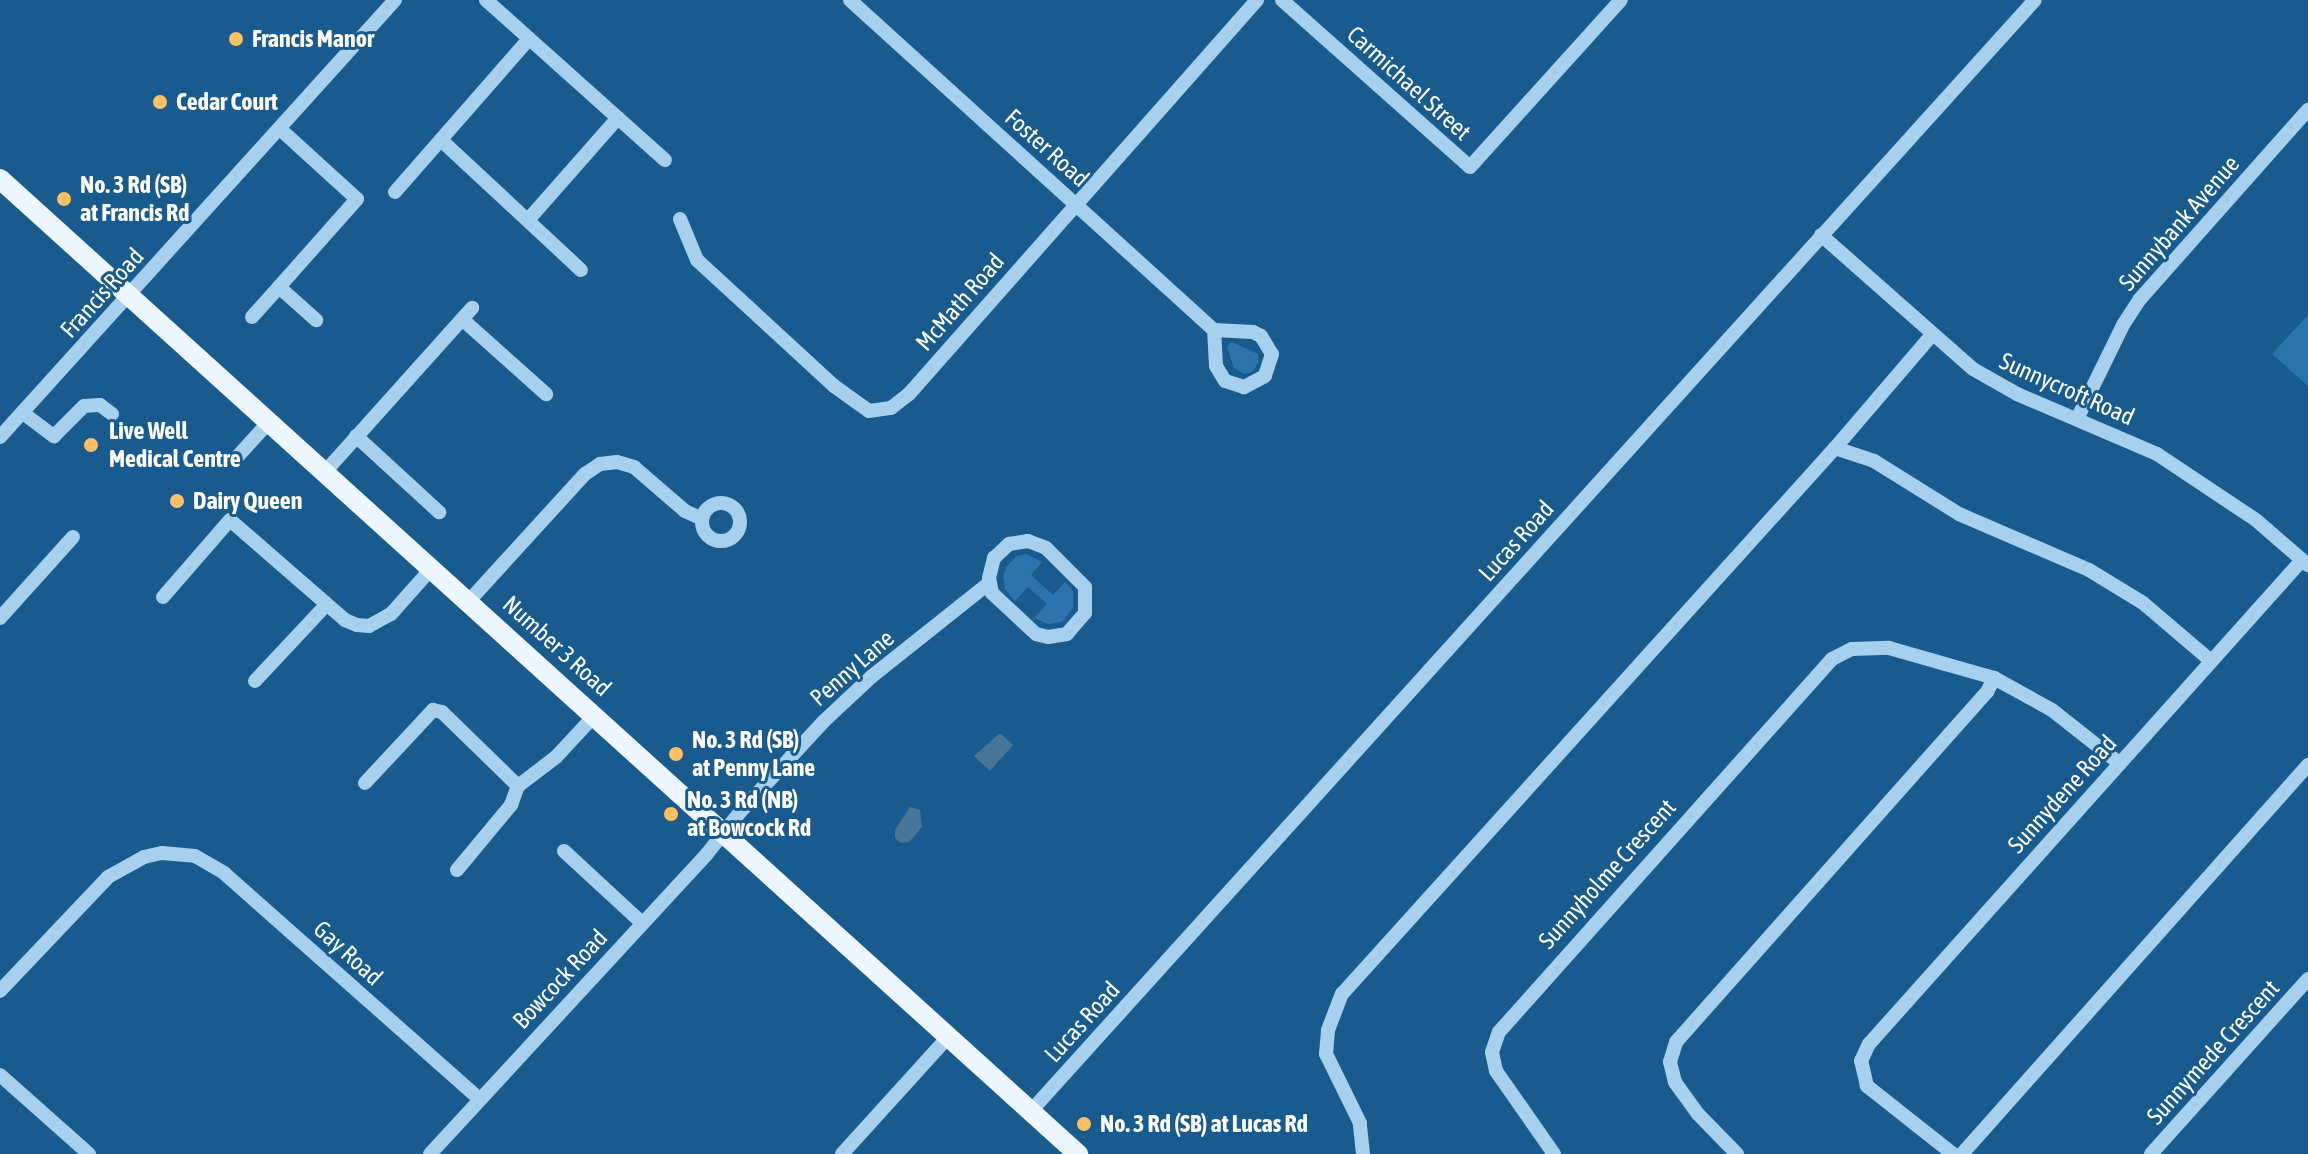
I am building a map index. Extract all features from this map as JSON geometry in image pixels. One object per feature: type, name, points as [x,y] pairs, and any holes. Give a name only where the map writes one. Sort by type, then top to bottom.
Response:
[{"type":"main road","name":"Number 3 Road","points":[[0,179],[1078,1154]]},
{"type":"street","name":"Francis Road","points":[[0,437],[395,0]]},
{"type":"street","points":[[486,0],[665,160]]},
{"type":"street","name":"Foster Road","points":[[850,0],[1214,330]]},
{"type":"street","name":"McMath Road","points":[[680,219],[697,260],[851,401],[869,411],[895,406],[909,394],[1257,0]]},
{"type":"street","name":"Carmichael Street","points":[[1282,0],[1470,167],[1621,0]]},
{"type":"street","name":"Lucas Road","points":[[1031,1111],[2035,0]]},
{"type":"street","points":[[395,192],[529,39]]},
{"type":"street","name":"Sunnybank Avenue","points":[[2077,419],[2123,325],[2140,299],[2308,110]]},
{"type":"street","points":[[528,220],[618,118]]},
{"type":"street","points":[[252,317],[357,199],[280,129]]},
{"type":"street","points":[[441,140],[581,270]]},
{"type":"street","name":"Sunnycroft Road","points":[[1821,235],[1932,335],[1992,381],[2157,454],[2256,520],[2305,563]]},
{"type":"street","points":[[279,287],[316,320]]},
{"type":"street","points":[[324,473],[467,313],[546,394]]},
{"type":"street","points":[[1214,330],[1253,332],[1264,338],[1272,359],[1265,376],[1244,387],[1225,381],[1216,366],[1214,330]]},
{"type":"street","points":[[1363,1154],[1360,1123],[1326,1054],[1328,1030],[1339,999],[1835,448],[1932,335]]},
{"type":"street","points":[[23,413],[54,436],[84,406],[100,405],[112,414]]},
{"type":"street","points":[[238,456],[268,423]]},
{"type":"street","points":[[356,436],[439,512]]},
{"type":"street","points":[[1835,448],[1874,461],[1959,514],[2089,570],[2143,603],[2210,660]]},
{"type":"street","points":[[468,602],[585,474],[600,464],[630,465],[685,511],[702,519]]},
{"type":"street","points":[[163,597],[230,520],[345,620],[369,626],[391,614],[431,569]]},
{"type":"street","points":[[0,618],[73,537]]},
{"type":"street","name":"Penny Lane","points":[[725,835],[741,811],[839,706],[989,583],[991,564],[1004,548],[1016,542],[1035,542],[1046,548],[1082,581],[1087,593],[1085,613],[1067,634],[1042,636],[1029,630],[998,602],[989,583]]},
{"type":"street","name":"Sunnydene Road","points":[[1861,1061],[1880,1029],[2210,660],[2305,563]]},
{"type":"street","points":[[255,681],[327,604]]},
{"type":"street","name":"Sunnyholme Crescent","points":[[1554,1154],[1496,1071],[1492,1052],[1499,1032],[1812,678],[1851,643],[1889,648],[1994,678],[2052,710],[2119,763]]},
{"type":"street","points":[[1737,1154],[1678,1090],[1670,1062],[1676,1042],[1987,692],[1994,678]]},
{"type":"street","points":[[365,783],[433,710],[442,712],[518,786]]},
{"type":"street","points":[[457,870],[511,805],[518,786],[556,757],[595,715]]},
{"type":"street","points":[[1962,1154],[2308,765]]},
{"type":"street","name":"Bowcock Road","points":[[430,1154],[725,835]]},
{"type":"street","points":[[564,851],[642,923]]},
{"type":"street","name":"Gay Road","points":[[0,991],[108,877],[144,857],[195,856],[224,873],[479,1099]]},
{"type":"street","name":"Sunnymede Crescent","points":[[2151,1154],[2308,979]]},
{"type":"street","points":[[842,1154],[949,1036]]},
{"type":"street","points":[[1846,1060],[1861,1061],[1864,1081],[1869,1089],[1953,1154]]},
{"type":"street","points":[[0,1075],[89,1154]]},
{"type":"shaded area","points":[[2308,315],[2308,386],[2272,354]]},
{"type":"shaded area","points":[[1232,342],[1258,354],[1259,362],[1252,372],[1244,374],[1234,368],[1227,346]]},
{"type":"shaded area","points":[[1026,554],[1042,562],[1031,575],[1053,595],[1065,582],[1073,591],[1073,608],[1062,622],[1048,624],[1034,618],[1047,604],[1028,587],[1015,601],[1005,589],[1003,576],[1007,566],[1017,556]]},
{"type":"shaded area","points":[[1000,733],[1013,745],[990,771],[974,756]]},
{"type":"shaded area","points":[[910,807],[920,810],[922,827],[909,842],[901,843],[895,838],[895,830]]},
{"type":"place","name":"Francis Manor","points":[[236,39]]},
{"type":"place","name":"Cedar Court","points":[[160,102]]},
{"type":"place","name":"No. 3 Rd (SB) at Francis Rd","points":[[64,199]]},
{"type":"place","name":"Live Well Medical Centre","points":[[91,445]]},
{"type":"place","name":"Dairy Queen","points":[[177,501]]},
{"type":"place","name":"No. 3 Rd (SB) at Penny Lane","points":[[676,754]]},
{"type":"place","name":"No. 3 Rd (NB) at Bowcock Rd","points":[[671,814]]},
{"type":"place","name":"No. 3 Rd (SB) at Lucas Rd","points":[[1084,1124]]}]
